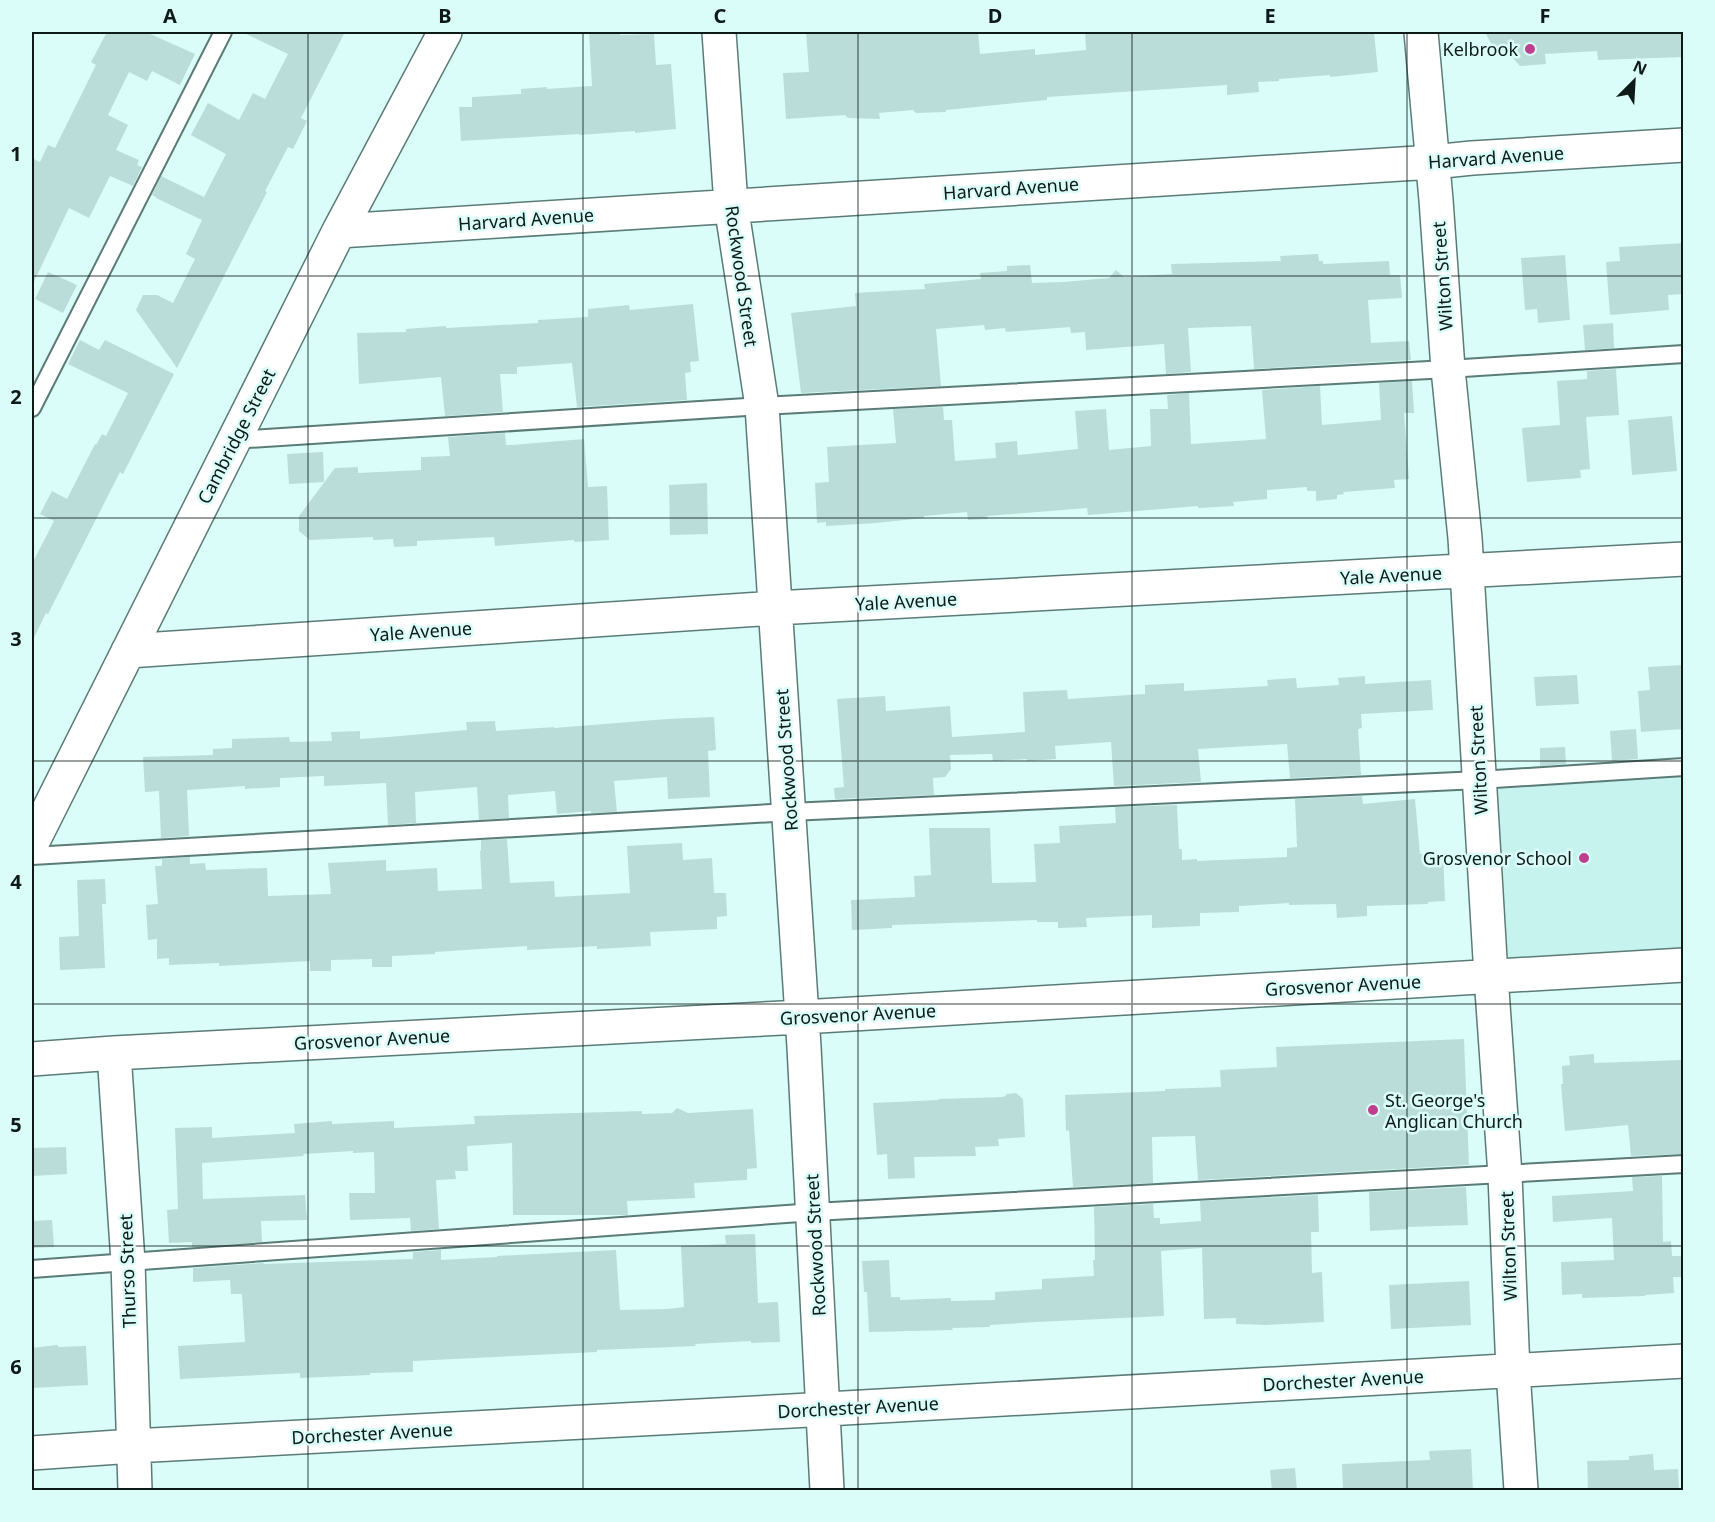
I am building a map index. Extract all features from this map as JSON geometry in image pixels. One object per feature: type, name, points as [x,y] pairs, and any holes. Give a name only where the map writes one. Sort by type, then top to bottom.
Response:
[{"type":"street","name":"Cambridge Street","points":[[32,843],[339,231],[446,32]]},
{"type":"street","name":"Rockwood Street","points":[[719,32],[731,206],[762,406],[790,812],[814,1212],[827,1491]]},
{"type":"street","name":"Wilton Street","points":[[1421,32],[1448,369],[1465,538],[1505,1174],[1513,1371],[1521,1491]]},
{"type":"street","name":"Harvard Avenue","points":[[339,231],[1433,162],[1683,144]]},
{"type":"street","name":"Yale Avenue","points":[[128,651],[775,608],[1683,559]]},
{"type":"street","name":"Grosvenor Avenue","points":[[32,1059],[802,1017],[1683,965]]},
{"type":"street","name":"Thurso Street","points":[[114,1053],[128,1262],[135,1491]]},
{"type":"street","name":"Dorchester Avenue","points":[[32,1453],[1683,1361]]},
{"type":"lane","points":[[32,408],[223,32]]},
{"type":"lane","points":[[234,440],[762,406],[1683,354]]},
{"type":"lane","points":[[32,856],[790,812],[1479,780],[1683,766]]},
{"type":"lane","points":[[32,1269],[814,1212],[1683,1164]]},
{"type":"shaded area","name":"Grosvenor School","points":[[1683,767],[1683,965],[1491,976],[1479,780]]},
{"type":"building","points":[[107,32],[146,32],[195,54],[180,85],[152,71],[147,81],[129,72],[108,115],[128,125],[116,150],[139,160],[137,165],[142,167],[133,186],[110,176],[89,218],[69,208],[32,286],[32,158],[40,162],[48,145],[55,148],[96,65],[91,62]]},
{"type":"building","points":[[242,32],[345,32],[301,118],[307,121],[293,149],[288,147],[177,368],[136,310],[143,295],[157,295],[173,303],[195,259],[186,254],[202,220],[152,195],[161,176],[204,197],[226,154],[191,135],[208,103],[239,120],[253,93],[265,99],[288,54]]},
{"type":"building","points":[[589,32],[620,32],[620,35],[654,34],[656,65],[671,64],[676,129],[461,141],[459,107],[472,107],[472,97],[521,94],[521,89],[592,86]]},
{"type":"building","points":[[806,32],[978,32],[980,54],[1035,49],[1035,55],[1086,50],[1085,32],[1374,32],[1378,72],[1258,82],[1259,92],[1227,95],[1227,85],[1047,97],[1047,100],[946,110],[946,112],[916,113],[913,110],[879,113],[880,119],[848,118],[845,115],[786,119],[783,73],[809,72]]},
{"type":"building","points":[[1485,32],[1683,32],[1683,57],[1598,60],[1597,51],[1545,54],[1546,64],[1520,66],[1513,58],[1497,55]]},
{"type":"building","points":[[1683,243],[1683,294],[1668,295],[1669,310],[1610,315],[1606,262],[1620,261],[1619,247]]},
{"type":"building","points":[[1318,254],[1319,261],[1323,261],[1323,264],[1389,261],[1390,275],[1400,275],[1402,298],[1368,300],[1371,343],[1409,341],[1411,360],[1254,369],[1251,326],[1188,328],[1191,372],[1166,374],[1164,344],[1086,350],[1085,332],[1071,333],[1070,327],[1006,332],[1005,328],[985,330],[984,325],[936,329],[941,386],[801,393],[791,313],[856,306],[855,293],[925,289],[924,284],[981,279],[980,273],[1007,271],[1007,266],[1030,265],[1032,283],[1064,282],[1109,278],[1116,270],[1124,277],[1172,274],[1171,264],[1281,261],[1280,256]]},
{"type":"building","points":[[1565,255],[1570,320],[1538,323],[1537,309],[1525,310],[1521,258]]},
{"type":"building","points":[[48,272],[77,285],[63,313],[35,299]]},
{"type":"building","points":[[693,304],[699,361],[690,362],[691,372],[685,373],[687,400],[577,407],[572,363],[517,367],[517,374],[500,374],[503,412],[445,416],[441,377],[359,384],[357,333],[406,332],[406,329],[446,326],[446,328],[538,323],[538,320],[588,317],[588,309],[629,305],[630,310]]},
{"type":"building","points":[[1613,323],[1614,348],[1585,350],[1583,325]]},
{"type":"building","points":[[80,340],[99,350],[105,340],[174,374],[123,474],[120,472],[32,642],[32,564],[54,521],[40,514],[52,491],[67,499],[95,444],[102,434],[106,436],[128,393],[68,364]]},
{"type":"building","points":[[1616,369],[1619,415],[1586,417],[1590,469],[1580,470],[1581,478],[1527,482],[1522,428],[1560,425],[1557,381],[1587,379],[1587,371]]},
{"type":"building","points":[[1412,381],[1414,413],[1404,413],[1409,479],[1394,480],[1395,488],[1343,492],[1344,494],[1337,495],[1337,499],[1316,501],[1316,491],[1307,491],[1307,487],[1267,490],[1267,499],[1233,502],[1234,506],[1198,508],[1198,506],[1088,515],[1087,508],[987,516],[988,519],[968,520],[967,512],[876,523],[826,526],[826,522],[817,523],[815,483],[829,482],[827,447],[896,443],[893,409],[943,407],[944,420],[952,420],[955,461],[996,458],[995,443],[1017,441],[1018,455],[1078,449],[1075,411],[1106,409],[1109,450],[1151,446],[1150,409],[1168,409],[1167,395],[1189,393],[1191,444],[1266,439],[1262,390],[1320,386],[1322,425],[1381,420],[1379,383]]},
{"type":"building","points":[[1672,416],[1677,471],[1632,475],[1628,420]]},
{"type":"building","points":[[505,433],[506,445],[584,439],[588,487],[607,486],[609,540],[574,542],[574,540],[495,546],[494,537],[417,541],[417,546],[394,547],[393,539],[373,540],[373,537],[310,540],[299,531],[299,516],[335,468],[358,467],[358,473],[421,470],[421,457],[450,456],[448,437]]},
{"type":"building","points":[[323,452],[324,482],[289,484],[287,454]]},
{"type":"building","points":[[707,483],[708,534],[670,535],[669,485]]},
{"type":"building","points":[[1683,665],[1683,729],[1641,732],[1638,691],[1650,690],[1648,667]]},
{"type":"building","points":[[1577,675],[1579,704],[1536,706],[1534,677]]},
{"type":"building","points":[[1365,676],[1365,684],[1431,680],[1433,710],[1361,714],[1362,728],[1358,729],[1361,775],[1290,778],[1287,744],[1198,749],[1201,782],[1114,786],[1111,742],[1055,746],[1056,759],[993,761],[992,754],[950,755],[951,769],[945,777],[933,778],[934,795],[835,799],[834,788],[844,787],[837,699],[885,696],[886,711],[950,706],[952,737],[1025,732],[1023,692],[1067,690],[1068,699],[1145,694],[1145,685],[1184,683],[1184,691],[1268,686],[1267,680],[1296,678],[1297,688],[1339,685],[1338,678]]},
{"type":"building","points":[[714,717],[716,750],[708,751],[710,797],[668,799],[667,777],[614,781],[617,812],[591,813],[591,811],[557,814],[555,791],[508,795],[509,818],[479,820],[477,787],[415,792],[416,823],[388,825],[386,783],[324,786],[324,776],[280,778],[280,787],[245,789],[245,786],[187,790],[189,836],[161,838],[159,791],[145,792],[143,757],[213,755],[213,749],[232,748],[232,739],[289,737],[290,742],[332,741],[331,732],[360,731],[360,739],[389,737],[467,730],[466,722],[495,721],[496,731]]},
{"type":"building","points":[[1636,729],[1638,759],[1612,761],[1610,731]]},
{"type":"building","points":[[1565,747],[1566,764],[1540,766],[1540,748]]},
{"type":"building","points":[[1362,796],[1363,804],[1415,799],[1420,854],[1443,853],[1445,901],[1428,902],[1428,904],[1367,906],[1367,916],[1337,918],[1336,904],[1289,905],[1289,903],[1239,906],[1239,912],[1200,913],[1200,926],[1152,928],[1152,915],[1086,918],[1087,927],[1058,928],[1058,922],[1037,922],[1037,920],[892,925],[892,928],[852,930],[851,900],[915,897],[914,876],[931,875],[929,828],[990,828],[992,883],[1036,882],[1034,844],[1060,843],[1059,826],[1116,823],[1115,807],[1177,805],[1179,849],[1182,849],[1182,860],[1287,857],[1287,848],[1297,847],[1295,799]]},
{"type":"building","points":[[507,839],[510,883],[554,881],[555,897],[630,893],[627,846],[682,843],[683,860],[712,858],[714,893],[726,893],[727,916],[717,917],[717,929],[650,932],[651,946],[527,950],[527,946],[435,952],[435,954],[392,956],[392,967],[372,967],[372,959],[331,960],[331,971],[310,971],[310,961],[219,966],[219,963],[169,965],[169,958],[157,959],[157,939],[148,940],[146,905],[158,904],[155,866],[162,866],[162,859],[190,857],[190,864],[205,863],[206,870],[267,868],[268,896],[331,894],[328,863],[386,860],[386,871],[437,868],[438,891],[482,889],[481,840]]},
{"type":"building","points":[[105,879],[106,904],[102,904],[105,968],[60,970],[59,937],[79,936],[77,880]]},
{"type":"building","points":[[1464,1039],[1469,1165],[1198,1180],[1195,1136],[1152,1137],[1153,1183],[1073,1187],[1069,1130],[1066,1131],[1065,1095],[1221,1087],[1220,1070],[1277,1067],[1276,1047]]},
{"type":"building","points":[[1594,1054],[1594,1063],[1683,1060],[1683,1154],[1631,1156],[1628,1125],[1565,1131],[1561,1084],[1563,1084],[1562,1066],[1570,1065],[1569,1056]]},
{"type":"building","points":[[1016,1093],[1023,1099],[1025,1137],[998,1139],[999,1146],[975,1147],[976,1156],[914,1157],[915,1178],[888,1179],[887,1154],[877,1155],[873,1103],[1004,1097],[1007,1094]]},
{"type":"building","points":[[677,1108],[688,1113],[753,1109],[757,1168],[747,1169],[747,1180],[694,1183],[695,1198],[627,1201],[628,1215],[513,1215],[512,1143],[467,1146],[468,1171],[455,1171],[456,1179],[436,1180],[439,1229],[411,1231],[410,1218],[350,1220],[349,1193],[375,1193],[374,1152],[303,1154],[304,1156],[202,1163],[203,1199],[305,1195],[307,1220],[261,1221],[262,1242],[192,1247],[192,1242],[169,1243],[167,1210],[178,1209],[175,1128],[212,1127],[212,1138],[295,1133],[294,1124],[332,1121],[332,1124],[394,1121],[394,1128],[475,1124],[474,1116],[642,1111],[642,1114],[672,1113]]},
{"type":"building","points":[[66,1147],[67,1174],[32,1176],[32,1148]]},
{"type":"building","points":[[1662,1176],[1663,1242],[1671,1241],[1672,1256],[1683,1256],[1683,1277],[1673,1277],[1674,1293],[1582,1298],[1582,1294],[1562,1295],[1561,1262],[1614,1260],[1612,1218],[1553,1222],[1552,1196],[1633,1191],[1632,1177]]},
{"type":"building","points":[[1466,1187],[1468,1225],[1370,1231],[1369,1192]]},
{"type":"building","points":[[1318,1195],[1319,1232],[1311,1232],[1312,1273],[1322,1272],[1324,1322],[1266,1325],[1236,1324],[1236,1318],[1204,1319],[1202,1248],[1161,1251],[1164,1316],[990,1325],[990,1327],[952,1328],[953,1330],[869,1332],[867,1292],[864,1292],[862,1261],[889,1260],[891,1297],[900,1297],[900,1300],[951,1298],[951,1301],[995,1300],[995,1292],[1042,1289],[1042,1279],[1094,1276],[1094,1207],[1153,1204],[1154,1218],[1160,1218],[1160,1224],[1201,1221],[1200,1201]]},
{"type":"building","points":[[52,1220],[54,1247],[32,1248],[32,1221]]},
{"type":"building","points":[[755,1234],[758,1303],[778,1302],[780,1342],[751,1343],[751,1341],[597,1350],[597,1352],[413,1361],[413,1372],[370,1373],[370,1375],[300,1378],[300,1373],[180,1379],[178,1346],[245,1342],[242,1294],[231,1294],[230,1280],[193,1282],[193,1268],[263,1263],[413,1259],[413,1252],[441,1250],[441,1260],[616,1250],[620,1310],[667,1309],[684,1307],[681,1246],[726,1244],[725,1235]]},
{"type":"building","points":[[1469,1281],[1471,1325],[1391,1329],[1389,1285]]},
{"type":"building","points":[[57,1345],[59,1347],[86,1346],[88,1385],[32,1388],[32,1348]]},
{"type":"building","points":[[1471,1449],[1473,1491],[1343,1491],[1342,1464],[1430,1460],[1429,1451]]},
{"type":"building","points":[[1653,1454],[1654,1470],[1678,1469],[1679,1491],[1588,1491],[1587,1461],[1629,1460],[1629,1456]]},
{"type":"building","points":[[1295,1468],[1297,1491],[1272,1491],[1270,1470]]},
{"type":"place","name":"Kelbrook","points":[[1530,49]]},
{"type":"place","name":"Grosvenor School","points":[[1584,858]]},
{"type":"place","name":"St. George's Anglican Church","points":[[1373,1110]]}]
